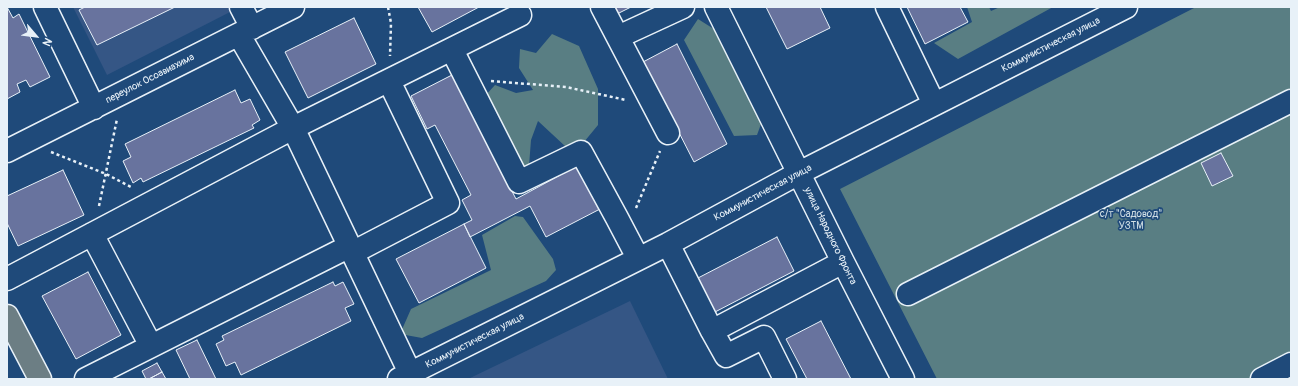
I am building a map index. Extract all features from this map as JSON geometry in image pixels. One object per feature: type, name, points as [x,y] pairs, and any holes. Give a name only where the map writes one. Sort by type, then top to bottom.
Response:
[{"type":"main road","points":[[7,316],[40,379]]},
{"type":"street","points":[[45,7],[94,108]]},
{"type":"street","points":[[241,7],[245,32],[351,250],[405,376]]},
{"type":"street","name":"переулок Осоавиахима","points":[[7,151],[293,7]]},
{"type":"street","points":[[602,7],[668,133]]},
{"type":"street","points":[[618,37],[682,7]]},
{"type":"street","name":"улица Народного Фронта","points":[[716,7],[902,379]]},
{"type":"street","points":[[887,7],[934,104]]},
{"type":"street","name":"Коммунистическая улица","points":[[405,376],[668,244],[799,173],[1126,7]]},
{"type":"street","points":[[7,279],[293,128],[520,15]]},
{"type":"street","points":[[452,50],[519,182],[581,152],[638,258]]},
{"type":"street","points":[[86,379],[151,346],[448,203],[389,80]]},
{"type":"street","points":[[908,294],[1291,101]]},
{"type":"street","points":[[92,234],[151,346]]},
{"type":"street","points":[[668,244],[726,356],[764,337],[785,379]]},
{"type":"street","points":[[712,331],[843,262]]},
{"type":"street","points":[[1262,379],[1291,364]]},
{"type":"path","points":[[388,7],[391,24],[389,80]]},
{"type":"path","points":[[466,79],[566,87],[654,106]]},
{"type":"path","points":[[92,234],[106,174],[122,93]]},
{"type":"path","points":[[636,208],[668,133]]},
{"type":"path","points":[[26,142],[106,174],[156,200]]},
{"type":"shaded area","points":[[73,7],[228,7],[230,12],[107,75]]},
{"type":"shaded area","points":[[630,301],[668,379],[468,379]]},
{"type":"green space","points":[[967,7],[989,7],[991,11],[1000,7],[1053,7],[958,59],[934,43],[972,22]]},
{"type":"green space","name":"с/т \"Садовод\" УЗТМ","points":[[1196,7],[1291,7],[1291,379],[937,379],[840,189]]},
{"type":"green space","points":[[698,19],[717,31],[761,124],[757,135],[734,136],[684,40]]},
{"type":"green space","points":[[552,34],[579,46],[598,89],[598,125],[584,142],[566,147],[538,121],[531,140],[529,166],[516,164],[484,97],[495,85],[516,93],[533,90],[519,68],[520,49],[536,53]]},
{"type":"green space","points":[[515,216],[523,217],[553,259],[556,270],[546,281],[422,338],[400,334],[411,309],[491,270],[482,235]]},
{"type":"building","points":[[7,7],[13,18],[19,14],[50,77],[30,87],[26,80],[17,84],[20,92],[7,99]]},
{"type":"building","points":[[85,7],[175,7],[97,45],[79,10]]},
{"type":"building","points":[[418,7],[479,7],[432,32]]},
{"type":"building","points":[[613,7],[631,7],[617,14]]},
{"type":"building","points":[[766,7],[820,7],[830,28],[787,49]]},
{"type":"building","points":[[907,7],[960,7],[968,22],[925,44]]},
{"type":"building","points":[[354,18],[376,64],[308,98],[285,52]]},
{"type":"building","points":[[677,44],[727,144],[694,162],[643,62]]},
{"type":"building","points":[[452,75],[516,199],[577,166],[600,209],[546,237],[530,206],[470,237],[464,224],[472,220],[462,200],[471,195],[435,125],[427,129],[411,96]]},
{"type":"building","points":[[235,90],[241,103],[250,99],[260,120],[252,125],[254,128],[143,182],[141,178],[133,183],[123,161],[131,157],[125,144]]},
{"type":"building","points":[[1221,153],[1233,176],[1212,186],[1201,163]]},
{"type":"building","points":[[63,170],[84,215],[18,246],[7,223],[7,196]]},
{"type":"building","points":[[464,224],[486,268],[419,303],[396,259]]},
{"type":"building","points":[[777,237],[794,271],[715,312],[698,278]]},
{"type":"building","points":[[88,272],[121,335],[76,359],[42,296]]},
{"type":"building","points":[[333,282],[335,286],[343,282],[354,304],[345,308],[351,321],[241,375],[235,362],[226,366],[216,344],[224,340],[222,336]]},
{"type":"building","points":[[821,321],[851,379],[807,379],[786,339]]},
{"type":"building","points":[[197,340],[216,379],[190,379],[176,350]]},
{"type":"building","points":[[157,363],[162,372],[149,379],[146,379],[142,371]]},
{"type":"building","points":[[162,372],[166,379],[149,379]]}]
